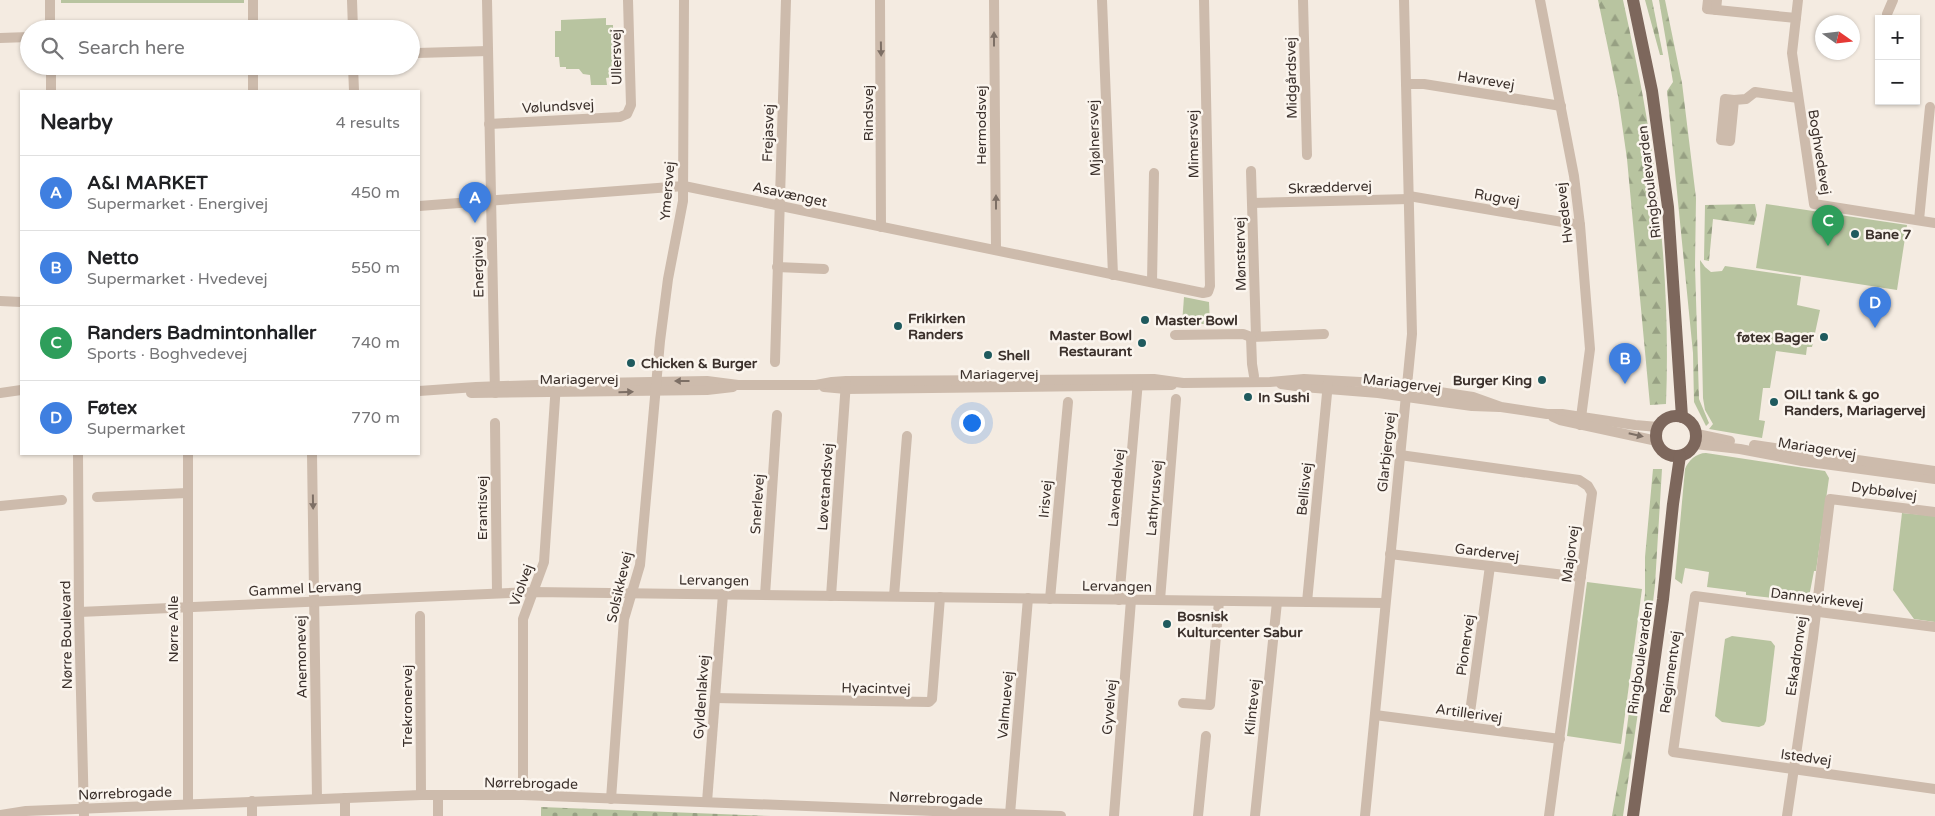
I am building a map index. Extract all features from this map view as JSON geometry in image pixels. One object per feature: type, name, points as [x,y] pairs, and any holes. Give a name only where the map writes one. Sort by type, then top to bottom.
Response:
[{"type":"main road","name":"Ringboulevarden","points":[[1633,0],[1652,91],[1667,197],[1674,276],[1677,363],[1676,417]]},
{"type":"main road","points":[[1676,417],[1690,422],[1696,439],[1687,453],[1675,456],[1661,449],[1657,440],[1658,427],[1662,422],[1676,417]]},
{"type":"main road","name":"Ringboulevarden","points":[[1633,816],[1663,599],[1673,504],[1675,456]]},
{"type":"street","points":[[50,0],[50,20]]},
{"type":"street","points":[[253,0],[253,20]]},
{"type":"street","points":[[352,0],[353,20]]},
{"type":"street","name":"Energivej","points":[[487,0],[495,390]]},
{"type":"street","name":"Ullersvej","points":[[627,114],[631,105],[628,0]]},
{"type":"street","name":"Ymersvej","points":[[656,387],[668,279],[683,201],[684,0]]},
{"type":"street","name":"Frejasvej","points":[[775,362],[786,0]]},
{"type":"street","name":"Rindsvej","points":[[880,0],[881,227]]},
{"type":"street","name":"Hermodsvej","points":[[994,0],[996,250]]},
{"type":"street","name":"Mjølnersvej","points":[[1102,0],[1114,275]]},
{"type":"street","name":"Mimersvej","points":[[1204,0],[1210,286]]},
{"type":"street","name":"Midgårdsvej","points":[[1303,0],[1307,155]]},
{"type":"street","name":"Glarbjergvej","points":[[1365,816],[1412,334],[1404,0]]},
{"type":"street","name":"Hvedevej","points":[[1540,0],[1574,176],[1580,225],[1590,349],[1581,421]]},
{"type":"street","points":[[1708,0],[1707,9],[1716,5],[1796,18]]},
{"type":"street","name":"Boghvedevej","points":[[1798,0],[1792,53],[1814,204],[1935,222]]},
{"type":"street","points":[[1887,14],[1893,0]]},
{"type":"street","points":[[0,38],[20,37]]},
{"type":"street","points":[[420,53],[488,51]]},
{"type":"street","points":[[51,75],[51,90]]},
{"type":"street","points":[[253,75],[253,90]]},
{"type":"street","points":[[353,75],[354,90]]},
{"type":"street","name":"Havrevej","points":[[1406,84],[1424,84],[1561,106]]},
{"type":"street","points":[[1734,100],[1746,99],[1756,92],[1798,98]]},
{"type":"street","points":[[1918,220],[1930,107]]},
{"type":"street","name":"Vølundsvej","points":[[489,124],[620,117],[627,114]]},
{"type":"street","name":"Mønstervej","points":[[1251,171],[1252,364],[1254,376]]},
{"type":"street","points":[[1152,282],[1154,172]]},
{"type":"street","name":"Asavænget","points":[[420,206],[684,186],[1203,293],[1208,292],[1210,286]]},
{"type":"street","name":"Skræddervej","points":[[1252,203],[1410,197]]},
{"type":"street","name":"Rugvej","points":[[1410,197],[1580,225]]},
{"type":"street","points":[[777,267],[824,269]]},
{"type":"street","points":[[0,301],[20,302]]},
{"type":"street","points":[[1175,336],[1243,334],[1253,337],[1324,334]]},
{"type":"street","name":"Mariagervej","points":[[420,391],[450,390],[476,394],[495,390],[656,387],[707,381],[738,385],[816,385],[832,382],[846,385],[1138,383],[1172,386],[1183,383],[1270,382],[1304,378],[1328,384],[1473,397],[1501,407],[1547,414],[1562,414],[1581,421],[1657,440]]},
{"type":"street","name":"Lavendelvej","points":[[1119,600],[1138,383]]},
{"type":"street","name":"Bellisvej","points":[[1307,602],[1328,384]]},
{"type":"street","name":"Løvetandsvej","points":[[831,596],[846,385]]},
{"type":"street","name":"Solsikkevej","points":[[611,799],[624,619],[640,565],[656,387]]},
{"type":"street","name":"Violvej","points":[[523,795],[523,619],[544,562],[556,388]]},
{"type":"street","points":[[0,393],[20,390]]},
{"type":"street","points":[[0,398],[20,397]]},
{"type":"street","name":"Lathyrusvej","points":[[1160,600],[1176,399]]},
{"type":"street","name":"Irisvej","points":[[1050,599],[1068,402]]},
{"type":"street","name":"Snerlevej","points":[[765,595],[777,415]]},
{"type":"street","name":"Mariagervej","points":[[1581,421],[1658,427]]},
{"type":"street","name":"Erantisvej","points":[[495,423],[497,593]]},
{"type":"street","points":[[894,596],[907,436]]},
{"type":"street","name":"Mariagervej","points":[[1696,439],[1935,471]]},
{"type":"street","name":"Mariagervej","points":[[1696,439],[1802,461],[1935,479]]},
{"type":"street","name":"Nørre Boulevard","points":[[78,455],[79,612],[84,812]]},
{"type":"street","name":"Nørre Alle","points":[[188,455],[188,804]]},
{"type":"street","name":"Anemonevej","points":[[312,455],[317,799]]},
{"type":"street","name":"Majorvej","points":[[1400,455],[1584,482],[1592,493],[1549,816]]},
{"type":"street","points":[[96,497],[187,493]]},
{"type":"street","name":"Dybbølvej","points":[[1830,499],[1935,512]]},
{"type":"street","name":"Eskadronvej","points":[[1787,816],[1830,499]]},
{"type":"street","points":[[0,506],[62,500]]},
{"type":"street","name":"Gardervej","points":[[1390,554],[1581,577]]},
{"type":"street","name":"Pionervej","points":[[1468,727],[1490,566]]},
{"type":"street","name":"Lervangen","points":[[533,592],[1385,603]]},
{"type":"street","name":"Gammel Lervang","points":[[79,612],[533,592]]},
{"type":"street","name":"Gyldenlakvej","points":[[707,802],[723,594]]},
{"type":"street","name":"Dannevirkevej","points":[[1695,596],[1935,627]]},
{"type":"street","name":"Regimentvej","points":[[1673,752],[1695,596]]},
{"type":"street","name":"Hyacintvej","points":[[716,698],[929,702],[932,699],[940,597]]},
{"type":"street","name":"Valmuevej","points":[[1010,814],[1028,598]]},
{"type":"street","name":"Gyvelvej","points":[[1114,816],[1131,600]]},
{"type":"street","points":[[1183,703],[1210,705],[1219,601]]},
{"type":"street","name":"Klintevej","points":[[1256,816],[1277,602]]},
{"type":"street","name":"Trekronervej","points":[[420,616],[421,795]]},
{"type":"street","name":"Artillerivej","points":[[1375,715],[1560,739]]},
{"type":"street","points":[[1198,816],[1206,736]]},
{"type":"street","name":"Istedvej","points":[[1673,752],[1935,789]]},
{"type":"street","name":"Nørrebrogade","points":[[0,815],[26,811],[84,812],[188,804],[421,795],[523,795],[707,802],[882,813],[1061,816]]},
{"type":"street","points":[[438,796],[438,816]]},
{"type":"street","points":[[345,798],[345,816]]},
{"type":"street","points":[[252,802],[252,816]]},
{"type":"green space","points":[[61,0],[244,0],[244,3],[61,3]]},
{"type":"green space","points":[[1598,0],[1623,0],[1643,97],[1655,173],[1663,250],[1667,327],[1666,404],[1650,405],[1627,159],[1618,96]]},
{"type":"green space","points":[[1645,0],[1652,0],[1663,55],[1660,55]]},
{"type":"green space","points":[[1659,0],[1665,0],[1682,83],[1696,198],[1695,266],[1699,399],[1709,423],[1706,426],[1694,402],[1693,353],[1667,91],[1673,82]]},
{"type":"green space","points":[[606,18],[606,25],[613,25],[613,77],[606,78],[607,85],[591,85],[590,75],[583,74],[579,69],[560,67],[559,57],[555,57],[555,31],[561,31],[561,20]]},
{"type":"green space","points":[[1755,204],[1757,215],[1754,225],[1713,219],[1709,261],[1704,260],[1705,205]]},
{"type":"green space","points":[[1766,204],[1907,225],[1897,290],[1756,268]]},
{"type":"green space","points":[[1700,260],[1711,272],[1722,271],[1725,266],[1801,277],[1797,305],[1820,310],[1812,347],[1807,347],[1806,355],[1776,351],[1770,388],[1763,388],[1759,420],[1765,421],[1762,438],[1709,429],[1713,424],[1705,410],[1703,398]]},
{"type":"green space","points":[[1184,297],[1209,302],[1210,324],[1182,324]]},
{"type":"green space","points":[[1706,453],[1825,471],[1829,478],[1816,571],[1814,571],[1808,602],[1746,595],[1746,592],[1707,587],[1709,572],[1685,568],[1682,584],[1675,579],[1685,469],[1693,458],[1699,454]]},
{"type":"green space","points":[[1653,469],[1662,469],[1655,585],[1649,636],[1623,816],[1612,816],[1624,749],[1645,594],[1645,557]]},
{"type":"green space","points":[[1902,513],[1935,516],[1935,622],[1914,619],[1893,590]]},
{"type":"green space","points":[[1587,582],[1642,589],[1621,744],[1567,736]]},
{"type":"green space","points":[[1732,636],[1771,641],[1775,646],[1766,721],[1764,725],[1759,727],[1722,722],[1715,716],[1725,639]]},
{"type":"green space","points":[[541,807],[771,816],[541,816]]},
{"type":"place","name":"A&I MARKET","points":[[475,223]]},
{"type":"place","name":"Bane 7","points":[[1855,234]]},
{"type":"place","name":"Randers Badmintonhaller","points":[[1828,246]]},
{"type":"place","name":"Master Bowl","points":[[1145,320]]},
{"type":"place","name":"Frikirken Randers","points":[[898,326]]},
{"type":"place","name":"Føtex","points":[[1875,328]]},
{"type":"place","name":"føtex Bager","points":[[1824,337]]},
{"type":"place","name":"Master Bowl Restaurant","points":[[1142,343]]},
{"type":"place","name":"Shell","points":[[988,355]]},
{"type":"place","name":"Chicken & Burger","points":[[631,363]]},
{"type":"place","name":"Burger King","points":[[1542,380]]},
{"type":"place","name":"Netto","points":[[1625,384]]},
{"type":"place","name":"In Sushi","points":[[1248,397]]},
{"type":"place","name":"OIL! tank & go Randers, Mariagervej","points":[[1774,402]]},
{"type":"place","name":"Bosnisk Kulturcenter Sabur","points":[[1167,624]]}]
